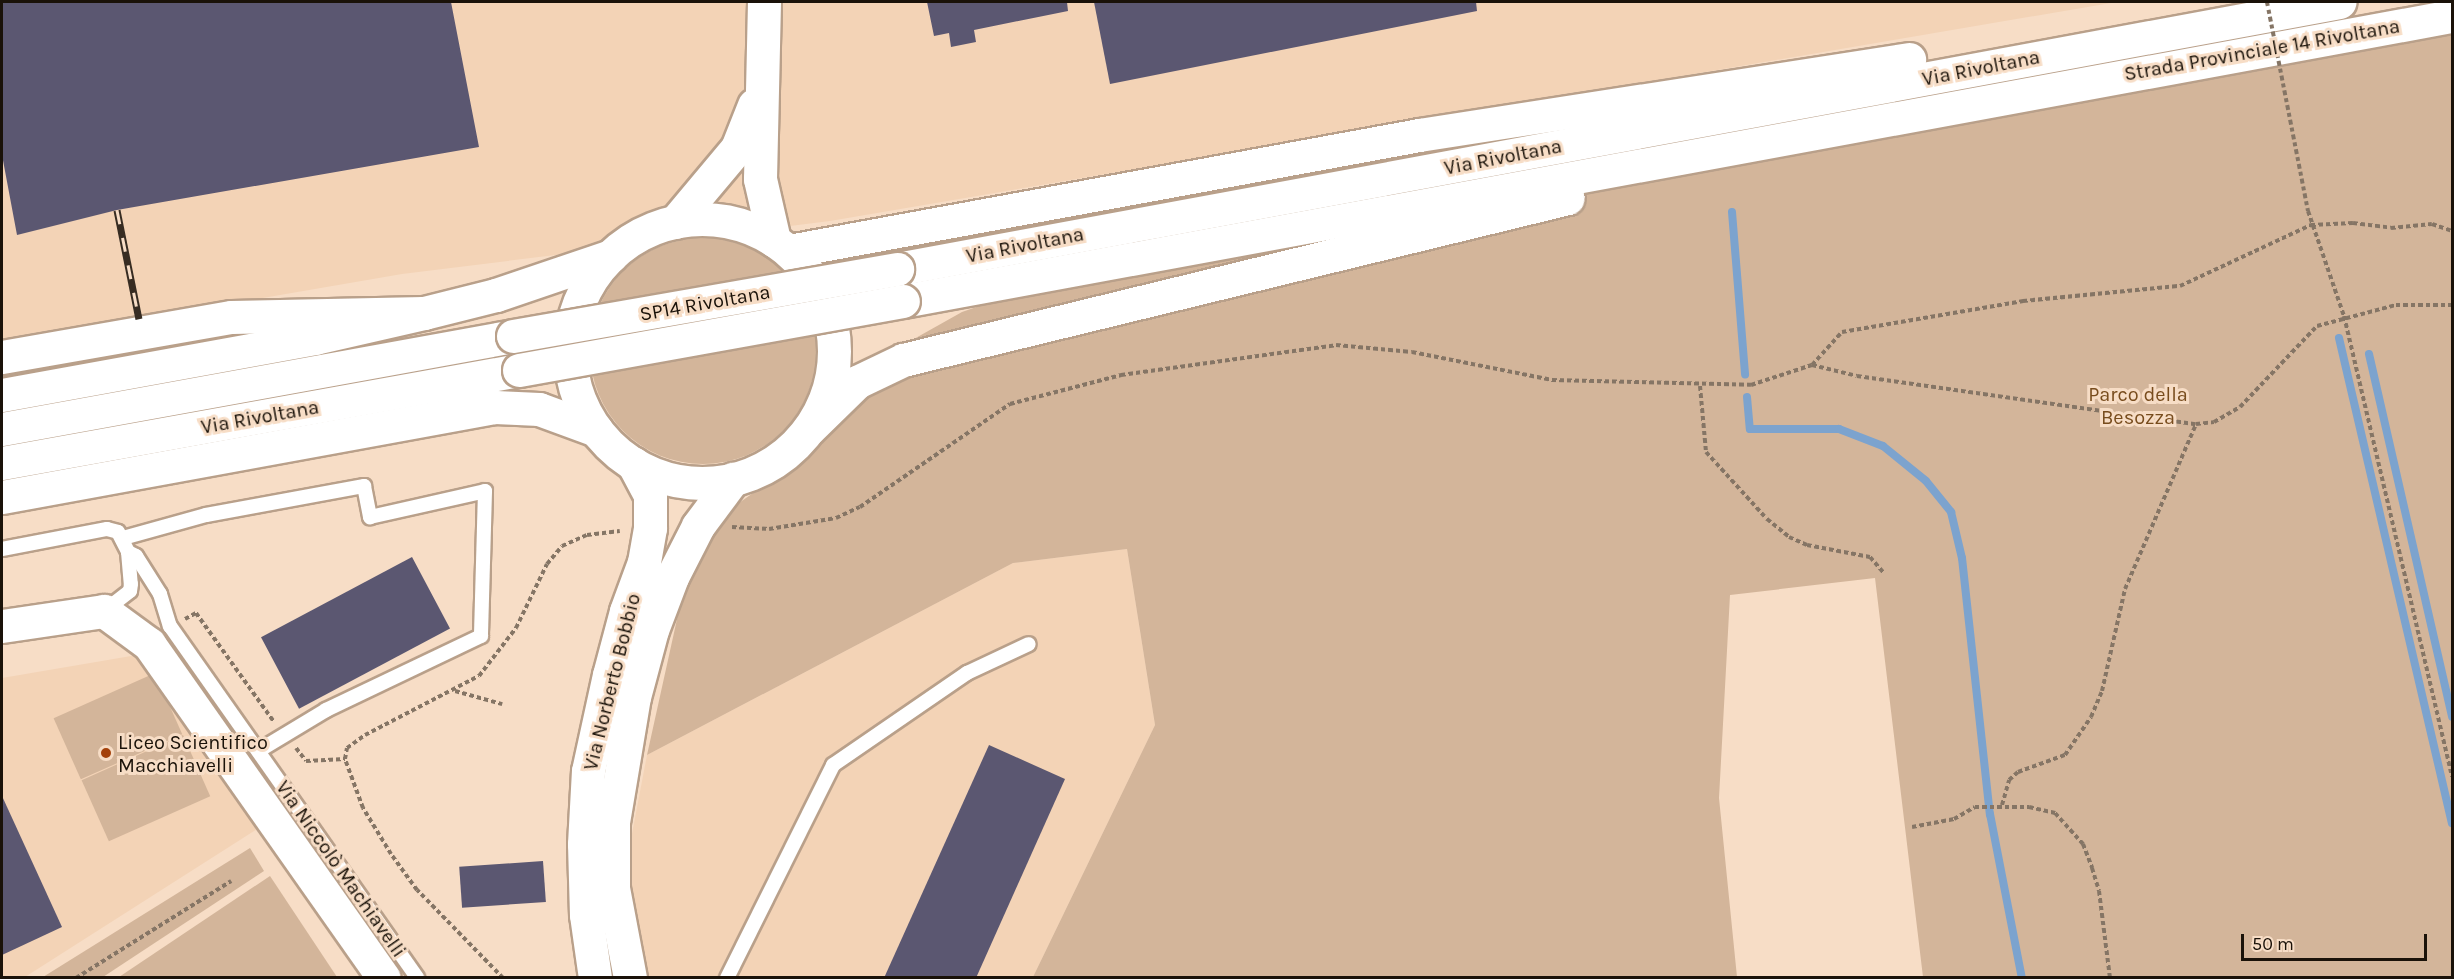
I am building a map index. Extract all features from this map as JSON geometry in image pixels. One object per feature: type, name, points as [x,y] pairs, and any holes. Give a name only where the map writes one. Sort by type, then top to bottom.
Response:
[{"type":"main road","name":"Via Norberto Bobbio","points":[[633,464],[682,481],[733,479],[780,458],[809,429],[828,392],[834,341],[820,291],[781,245],[760,179],[764,2]]},
{"type":"main road","name":"Strada Provinciale 14 Rivoltana","points":[[2109,44],[2339,2]]},
{"type":"main road","name":"Strada Provinciale 14 Rivoltana","points":[[2072,84],[2452,16]]},
{"type":"main road","points":[[781,245],[1466,128],[1959,51],[2109,44]]},
{"type":"main road","name":"Via Rivoltana","points":[[897,269],[2109,44]]},
{"type":"main road","name":"Via Norberto Bobbio","points":[[675,222],[742,140],[764,75]]},
{"type":"main road","points":[[809,429],[857,382],[903,360],[1591,193],[1958,122],[2072,84]]},
{"type":"main road","name":"Via Rivoltana","points":[[903,301],[2072,84]]},
{"type":"main road","name":"Via Norberto Bobbio","points":[[595,978],[586,904],[588,771],[612,664],[644,562],[650,528],[650,495],[633,464],[596,430],[575,385],[571,335],[582,297],[611,256],[640,235],[675,222],[731,222],[781,245]]},
{"type":"main road","points":[[2,395],[315,338],[496,295],[611,256]]},
{"type":"main road","name":"SP14 Rivoltana","points":[[513,336],[897,269]]},
{"type":"main road","name":"SP14 Rivoltana","points":[[519,370],[903,301]]},
{"type":"main road","points":[[2,357],[231,317],[424,313]]},
{"type":"main road","name":"Via Rivoltana","points":[[2,429],[513,336]]},
{"type":"main road","name":"Via Rivoltana","points":[[2,464],[519,370]]},
{"type":"main road","points":[[2,496],[495,406],[539,409],[596,430]]},
{"type":"main road","name":"Via Norberto Bobbio","points":[[630,978],[613,888],[614,822],[634,698],[652,630],[672,577],[698,526],[733,479]]},
{"type":"main road","points":[[2,626],[104,611],[149,644],[384,978]]},
{"type":"lane","points":[[2,549],[107,529],[123,538],[206,514],[364,486],[370,517],[485,491],[481,636],[326,710],[258,751]]},
{"type":"lane","name":"Via Niccolò Machiavelli","points":[[104,611],[130,591],[128,552],[123,538]]},
{"type":"lane","name":"Via Niccolò Machiavelli","points":[[128,552],[136,556],[160,594],[170,626],[417,978]]},
{"type":"lane","points":[[727,978],[833,765],[967,673],[1029,644]]},
{"type":"path","points":[[2266,2],[2311,225],[2344,316],[2452,776]]},
{"type":"path","points":[[728,527],[769,529],[836,518],[860,507],[1010,404],[1120,375],[1336,345],[1412,352],[1552,380],[1700,386],[1751,385],[1812,365],[1842,332],[2023,301],[2180,286],[2311,225],[2353,223],[2391,228],[2432,224],[2452,231]]},
{"type":"path","points":[[1812,365],[1857,376],[2196,424],[2214,422],[2240,407],[2317,326],[2344,316],[2396,305],[2452,305]]},
{"type":"path","points":[[1700,386],[1706,452],[1767,519],[1789,537],[1807,545],[1870,557],[1883,572]]},
{"type":"path","points":[[2001,805],[2009,780],[2018,772],[2065,755],[2091,717],[2102,691],[2125,589],[2196,424]]},
{"type":"path","points":[[503,978],[417,890],[374,827],[346,769],[347,748],[364,735],[455,691],[479,675],[516,628],[547,564],[562,546],[587,535],[631,530]]},
{"type":"path","points":[[455,691],[502,704]]},
{"type":"path","points":[[1912,827],[1944,823],[1979,807],[2001,805],[2055,813],[2083,844],[2099,891],[2110,978]]},
{"type":"path","points":[[76,978],[231,881]]},
{"type":"shaded area","points":[[2,2],[2117,2],[830,221],[402,274],[2,343]]},
{"type":"shaded area","points":[[1127,549],[1155,725],[1033,977],[647,978],[631,890],[631,839],[647,755],[1013,563]]},
{"type":"shaded area","name":"Liceo Scientifico Macchiavelli","points":[[137,655],[154,665],[257,829],[25,977],[2,978],[2,678]]},
{"type":"green space","name":"Parco della Besozza","points":[[2452,25],[2452,977],[1923,977],[1875,578],[1730,595],[1719,798],[1737,977],[1033,977],[1155,725],[1127,549],[1013,563],[647,755],[681,601],[699,550],[729,510],[805,456],[905,344],[962,312],[1011,295]]},
{"type":"green space","points":[[692,238],[714,238],[746,246],[756,251],[775,263],[791,279],[808,308],[814,329],[816,351],[814,373],[808,394],[791,423],[775,439],[746,456],[714,464],[692,464],[660,456],[650,451],[631,439],[615,423],[598,394],[590,362],[590,340],[598,308],[603,298],[615,279],[631,263],[660,246]]},
{"type":"green space","points":[[155,673],[182,734],[81,779],[54,718]]},
{"type":"green space","points":[[183,735],[210,796],[109,841],[82,780]]},
{"type":"green space","points":[[250,848],[264,871],[103,977],[43,977]]},
{"type":"green space","points":[[270,876],[337,977],[119,977]]},
{"type":"building","points":[[2,2],[451,2],[479,147],[117,210],[17,235],[2,155]]},
{"type":"building","points":[[927,2],[1067,2],[1068,11],[974,30],[976,42],[951,47],[949,33],[934,36]]},
{"type":"building","points":[[1094,2],[1476,2],[1477,11],[1110,84]]},
{"type":"building","points":[[412,557],[450,629],[299,709],[261,637]]},
{"type":"building","points":[[989,745],[1065,779],[976,978],[884,978]]},
{"type":"building","points":[[2,796],[62,927],[2,955]]},
{"type":"building","points":[[543,861],[546,902],[462,908],[459,867]]},
{"type":"waterway","points":[[1732,212],[1745,374]]},
{"type":"waterway","points":[[2339,338],[2452,823]]},
{"type":"waterway","points":[[2369,354],[2452,717]]},
{"type":"waterway","points":[[1747,397],[1750,429],[1839,429],[1883,446],[1926,481],[1951,512],[1962,558],[1990,814],[2022,978]]},
{"type":"railway","points":[[117,210],[139,319]]},
{"type":"place","name":"Liceo Scientifico Macchiavelli","points":[[106,753]]}]
